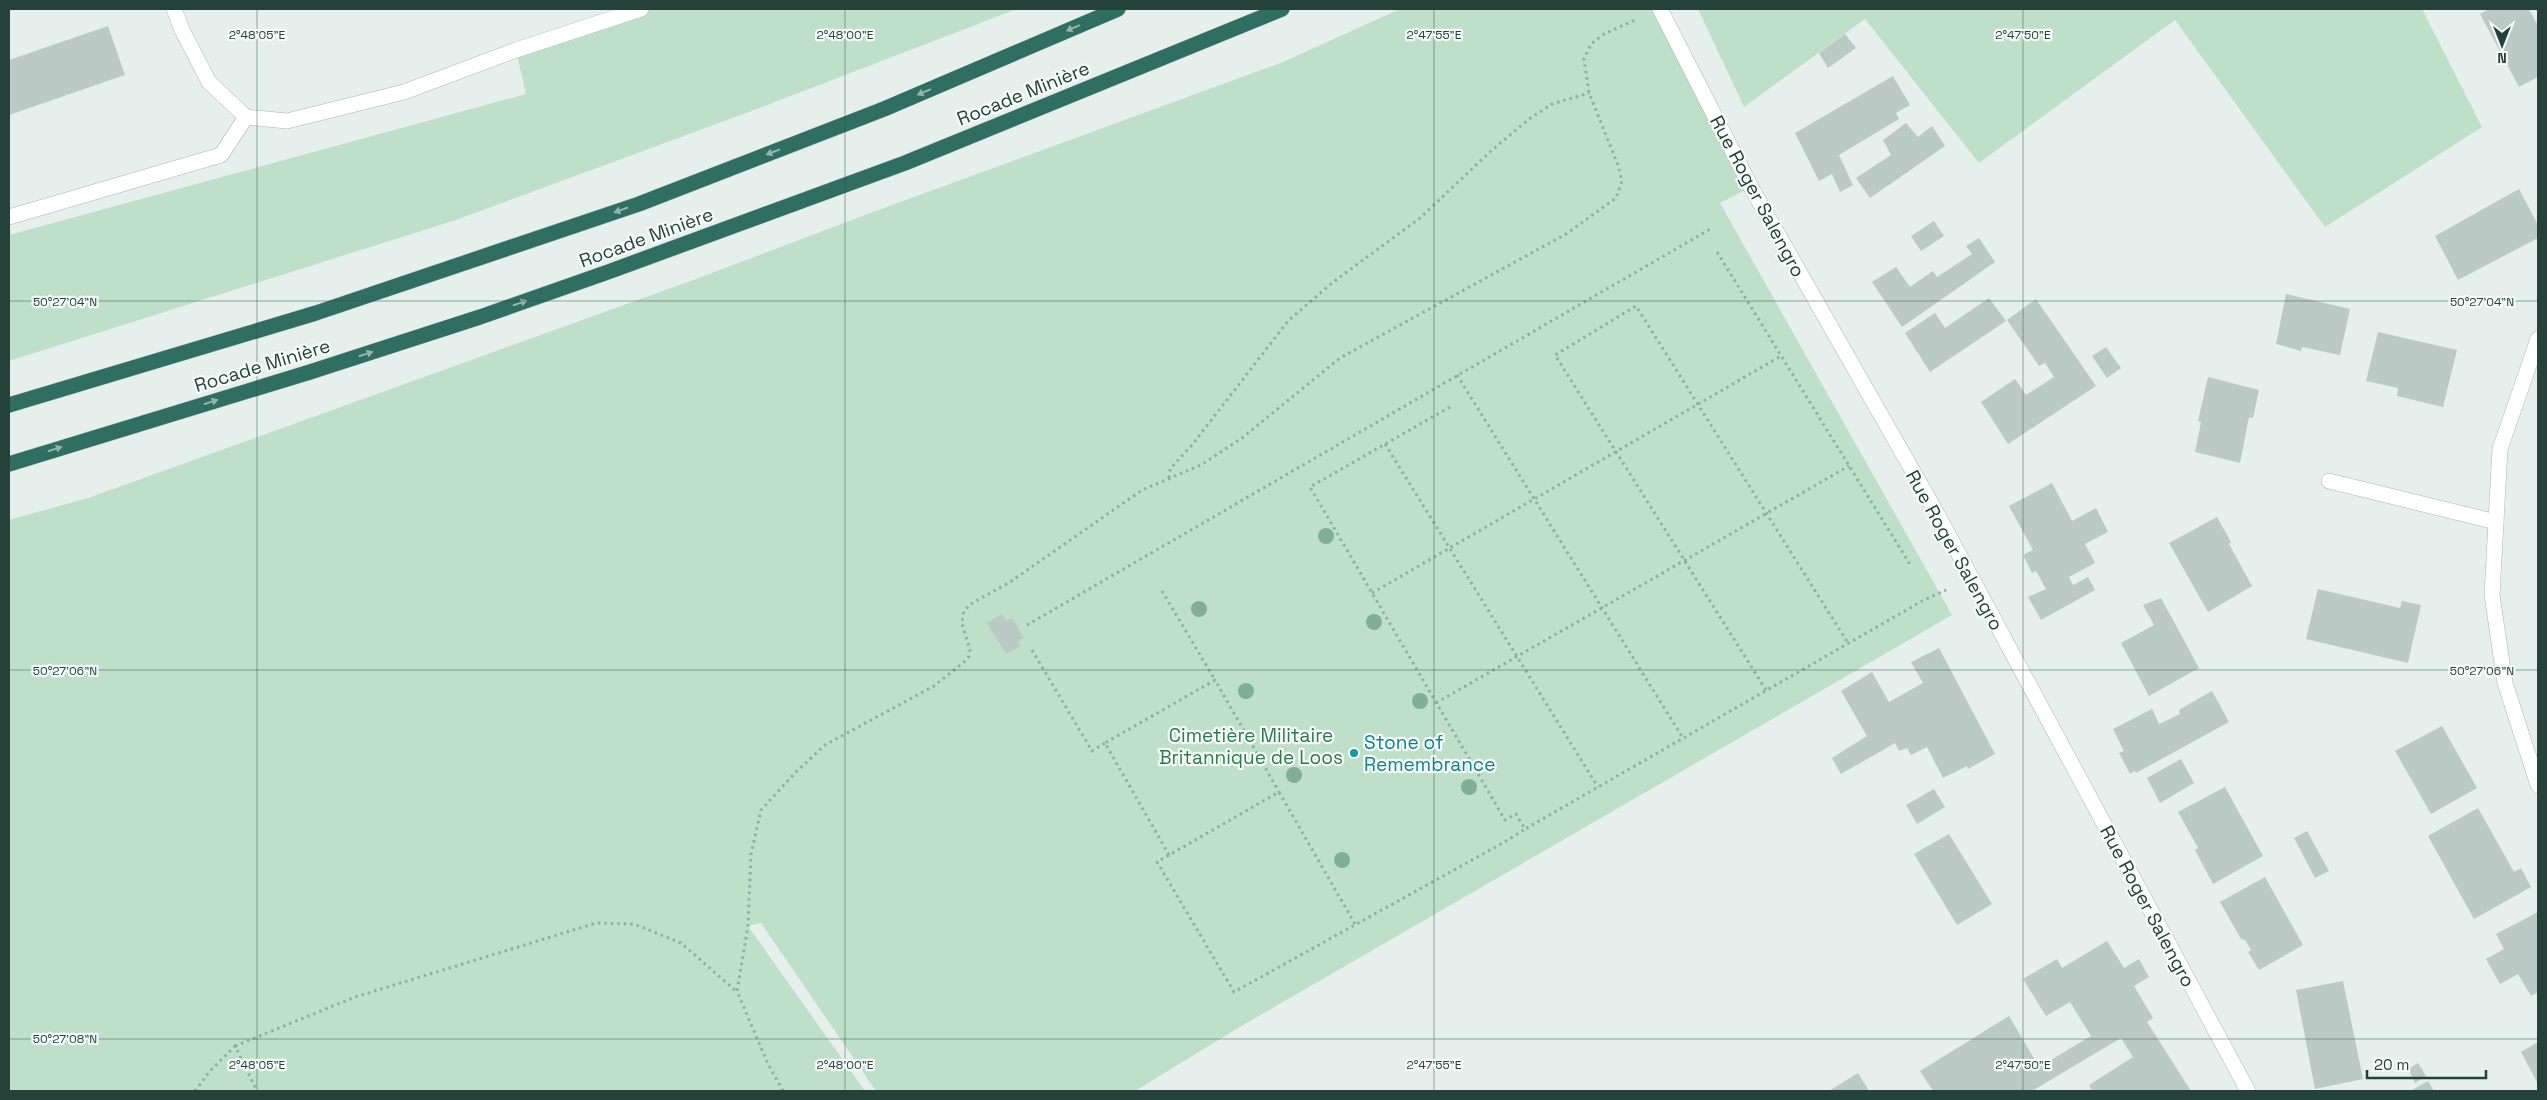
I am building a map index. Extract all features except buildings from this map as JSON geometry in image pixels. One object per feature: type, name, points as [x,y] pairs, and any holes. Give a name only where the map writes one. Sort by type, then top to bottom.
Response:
[{"type":"highway","name":"Rocade Minière","points":[[9,405],[316,312],[638,204],[884,109],[1118,9]]},
{"type":"highway","name":"Rocade Minière","points":[[9,464],[338,363],[480,317],[617,269],[905,163],[1282,9]]},
{"type":"street","points":[[174,9],[182,30],[209,82],[246,117],[287,121],[404,92],[516,50],[641,9]]},
{"type":"street","name":"Rue Roger Salengro","points":[[1660,9],[1751,187],[1972,579],[2248,1091]]},
{"type":"street","points":[[9,217],[221,155],[246,117]]},
{"type":"street","points":[[2538,339],[2500,449],[2492,595],[2504,673],[2538,785]]},
{"type":"street","points":[[2328,480],[2496,522]]},
{"type":"path","points":[[737,991],[748,926],[751,854],[762,810],[775,794],[825,745],[934,686],[964,662],[969,656],[970,650],[962,624],[963,614],[969,605],[1010,582],[1142,490],[1201,465],[1242,438],[1340,358],[1566,234],[1616,198],[1622,181],[1618,164],[1589,93],[1584,59],[1591,44],[1604,34],[1660,9]]},
{"type":"path","points":[[1169,478],[1170,469],[1192,445],[1288,321],[1332,283],[1420,218],[1490,151],[1529,119],[1552,104],[1589,93]]},
{"type":"path","points":[[1027,625],[1712,228]]},
{"type":"path","points":[[1717,252],[1911,566]]},
{"type":"path","points":[[1766,690],[1554,355],[1636,306],[1848,643]]},
{"type":"path","points":[[1372,593],[1781,356]]},
{"type":"path","points":[[1458,375],[1683,738]]},
{"type":"path","points":[[1450,407],[1310,486],[1504,820],[1516,814],[1525,829]]},
{"type":"path","points":[[1385,444],[1598,787]]},
{"type":"path","points":[[1436,703],[1849,466]]},
{"type":"path","points":[[1280,792],[1157,862],[1234,992],[1525,829],[1922,601],[1972,579]]},
{"type":"path","points":[[1162,591],[1355,924]]},
{"type":"path","points":[[1032,650],[1092,751],[1215,680]]},
{"type":"path","points":[[1105,743],[1169,855]]},
{"type":"path","points":[[195,1091],[210,1071],[235,1046],[355,997],[596,923],[634,924],[681,943],[737,991],[768,1064],[783,1091]]},
{"type":"path","points":[[235,1046],[257,1091]]},
{"type":"green space","points":[[641,9],[1017,9],[749,112],[456,220],[9,361],[9,235],[526,94],[516,50]]},
{"type":"green space","name":"Cimetière Militaire Britannique de Loos","points":[[1400,9],[1660,9],[1751,187],[1720,203],[1952,615],[1238,1028],[1135,1091],[876,1091],[761,923],[748,926],[865,1091],[9,1091],[9,520],[88,498],[696,279],[881,209],[1283,62]]},
{"type":"green space","points":[[1698,9],[2422,9],[2482,127],[2325,227],[2175,20],[1979,163],[1865,19],[1744,107]]},
{"type":"place","name":"Stone of Remembrance","points":[[1354,753]]}]
